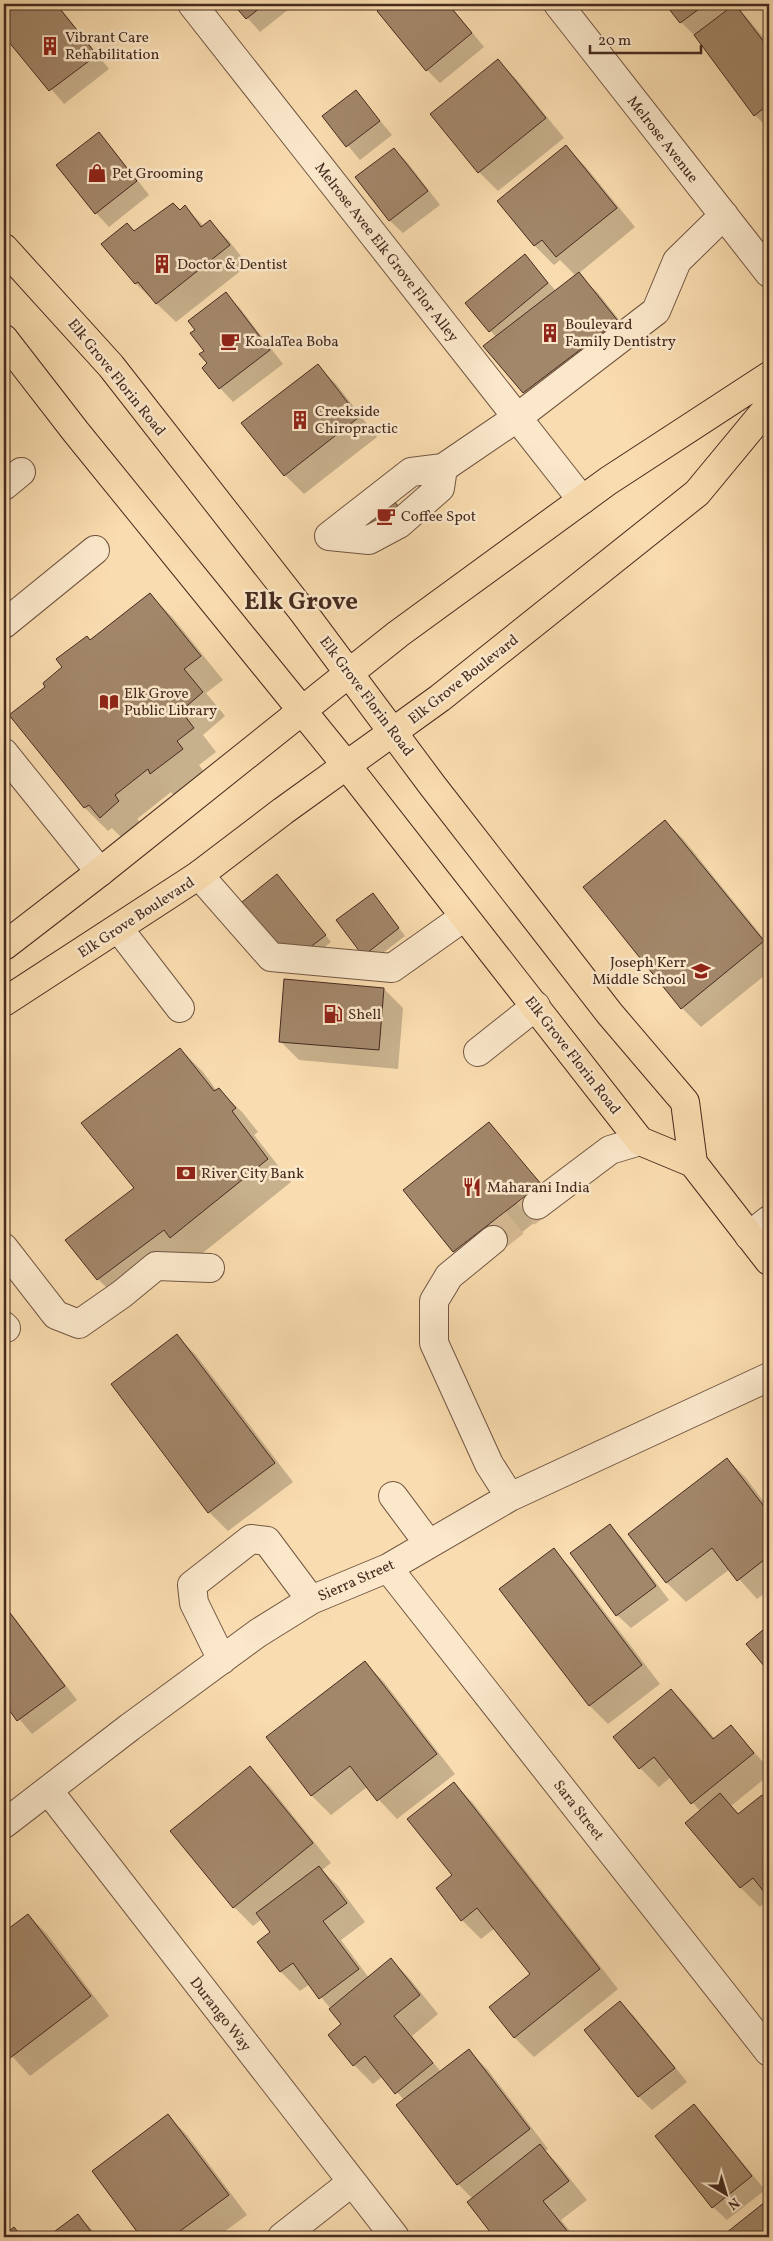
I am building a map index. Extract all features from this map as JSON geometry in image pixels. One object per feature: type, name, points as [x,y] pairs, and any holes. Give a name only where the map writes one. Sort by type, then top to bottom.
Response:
[{"type":"main road","name":"Elk Grove Florin Road","points":[[4,248],[111,366],[350,672],[432,785],[610,1014],[685,1102],[693,1162],[759,1228],[769,1261]]},
{"type":"main road","name":"Elk Grove Florin Road","points":[[4,338],[76,432],[346,766],[640,1141]]},
{"type":"main road","points":[[4,946],[100,872],[398,634],[582,500],[664,443],[769,376]]},
{"type":"main road","name":"Elk Grove Boulevard","points":[[4,1002],[119,929],[199,875],[283,811],[440,698],[697,493],[769,406]]},
{"type":"main road","points":[[640,1141],[693,1162]]},
{"type":"street","name":"Melrose Avee Elk Grove Flor Alley","points":[[192,4],[582,500]]},
{"type":"street","name":"Melrose Avenue","points":[[558,4],[769,273]]},
{"type":"street","points":[[443,468],[518,418],[656,311],[677,261],[724,215]]},
{"type":"street","points":[[4,624],[95,550]]},
{"type":"street","points":[[4,752],[100,872]]},
{"type":"street","points":[[199,875],[271,957],[392,968],[464,917]]},
{"type":"street","points":[[119,929],[180,1008]]},
{"type":"street","points":[[478,1052],[536,1006]]},
{"type":"street","points":[[537,1205],[610,1150],[640,1141]]},
{"type":"street","points":[[493,1240],[449,1276],[434,1301],[434,1343],[489,1464],[510,1497]]},
{"type":"street","points":[[4,1248],[56,1315],[79,1324],[122,1294],[156,1266],[210,1268]]},
{"type":"street","name":"Sierra Street","points":[[4,1824],[258,1633],[311,1600],[388,1568],[510,1497],[765,1386]]},
{"type":"street","points":[[393,1496],[428,1543]]},
{"type":"street","points":[[222,1660],[194,1603],[192,1585],[251,1539],[267,1541],[311,1600]]},
{"type":"street","name":"Sara Street","points":[[388,1568],[769,2052]]},
{"type":"street","name":"Durango Way","points":[[48,1790],[395,2237]]},
{"type":"street","points":[[282,2237],[352,2182]]},
{"type":"building","name":"Vibrant Care Rehabilitation","points":[[5,4],[56,4],[97,55],[49,91],[4,36]]},
{"type":"building","points":[[233,4],[265,4],[246,19]]},
{"type":"building","points":[[387,4],[448,4],[472,33],[426,71],[377,11]]},
{"type":"building","points":[[665,4],[706,4],[680,23]]},
{"type":"building","points":[[735,4],[767,46],[769,45],[769,104],[754,116],[694,35]]},
{"type":"building","points":[[498,59],[546,118],[478,173],[430,114]]},
{"type":"building","points":[[356,90],[380,121],[346,147],[322,116]]},
{"type":"building","name":"Pet Grooming","points":[[99,132],[137,181],[95,214],[56,165]]},
{"type":"building","points":[[566,145],[617,208],[556,257],[542,240],[534,246],[497,201]]},
{"type":"building","points":[[394,148],[428,191],[389,221],[355,177]]},
{"type":"building","name":"Doctor & Dentist","points":[[173,203],[180,210],[185,205],[201,227],[210,220],[230,245],[156,304],[138,282],[135,284],[101,244],[127,223],[134,231]]},
{"type":"building","points":[[525,254],[548,283],[489,332],[465,303]]},
{"type":"building","name":"Boulevard Family Dentistry","points":[[579,272],[618,321],[523,393],[483,346]]},
{"type":"building","name":"KoalaTea Boba","points":[[226,292],[270,350],[219,389],[202,368],[207,363],[199,354],[204,351],[190,333],[195,330],[188,321]]},
{"type":"building","name":"Creekside Chiropractic","points":[[318,364],[359,417],[284,476],[241,423]]},
{"type":"building","name":"Coffee Spot","points":[[394,501],[403,512],[380,531],[370,520]]},
{"type":"building","name":"Elk Grove Public Library","points":[[150,593],[201,656],[184,669],[203,692],[181,711],[194,728],[177,741],[183,749],[150,774],[148,769],[115,795],[119,801],[100,818],[89,805],[84,808],[9,715],[45,687],[43,683],[62,667],[56,659],[87,636],[90,640]]},
{"type":"building","points":[[665,820],[764,941],[681,1009],[583,887]]},
{"type":"building","points":[[277,874],[326,935],[291,962],[242,902]]},
{"type":"building","points":[[373,893],[399,928],[363,956],[336,920]]},
{"type":"building","points":[[284,979],[384,988],[379,1050],[279,1042]]},
{"type":"building","name":"River City Bank","points":[[180,1048],[214,1091],[219,1088],[236,1108],[232,1111],[268,1159],[170,1238],[164,1230],[97,1280],[65,1240],[134,1188],[81,1123]]},
{"type":"building","name":"Maharani India","points":[[489,1122],[541,1184],[453,1252],[403,1190]]},
{"type":"building","points":[[177,1334],[275,1463],[208,1513],[111,1384]]},
{"type":"building","points":[[727,1458],[769,1513],[769,1556],[737,1581],[712,1548],[666,1583],[628,1534]]},
{"type":"building","points":[[610,1524],[656,1586],[616,1616],[570,1553]]},
{"type":"building","points":[[554,1548],[642,1665],[589,1706],[499,1589]]},
{"type":"building","points":[[4,1605],[65,1686],[17,1721],[4,1703]]},
{"type":"building","points":[[769,1625],[769,1672],[746,1644]]},
{"type":"building","points":[[365,1661],[437,1754],[377,1801],[350,1766],[311,1796],[266,1737]]},
{"type":"building","points":[[671,1689],[713,1739],[731,1725],[754,1753],[691,1804],[654,1757],[639,1769],[613,1737]]},
{"type":"building","points":[[250,1766],[313,1843],[233,1908],[170,1831]]},
{"type":"building","points":[[454,1782],[600,1969],[514,2038],[489,2007],[530,1974],[477,1908],[461,1921],[436,1888],[452,1875],[407,1819]]},
{"type":"building","points":[[720,1793],[738,1814],[762,1795],[769,1804],[769,1898],[753,1878],[740,1888],[685,1823]]},
{"type":"building","points":[[319,1866],[347,1903],[323,1921],[359,1969],[319,1999],[293,1963],[280,1972],[257,1942],[270,1932],[256,1913]]},
{"type":"building","points":[[28,1914],[91,1996],[10,2058],[4,2049],[4,1932]]},
{"type":"building","points":[[391,1958],[420,1995],[394,2016],[433,2063],[395,2094],[365,2056],[353,2066],[328,2035],[341,2024],[329,2009]]},
{"type":"building","points":[[620,2001],[675,2068],[638,2097],[584,2030]]},
{"type":"building","points":[[469,2049],[530,2129],[457,2185],[396,2105]]},
{"type":"building","points":[[694,2104],[752,2176],[712,2208],[655,2136]]},
{"type":"building","points":[[168,2114],[229,2195],[172,2237],[141,2237],[92,2171]]},
{"type":"building","points":[[540,2144],[569,2181],[543,2201],[572,2237],[494,2237],[467,2202]]},
{"type":"building","points":[[765,2202],[769,2207],[769,2237],[721,2237]]},
{"type":"building","points":[[78,2214],[95,2237],[47,2237]]},
{"type":"building","points":[[14,2227],[22,2237],[4,2237],[4,2235]]},
{"type":"tunnel","points":[[493,1240],[537,1205]]},
{"type":"place","name":"Vibrant Care Rehabilitation","points":[[50,46]]},
{"type":"place","name":"Pet Grooming","points":[[97,173]]},
{"type":"place","name":"Doctor & Dentist","points":[[162,264]]},
{"type":"place","name":"Boulevard Family Dentistry","points":[[550,333]]},
{"type":"place","name":"KoalaTea Boba","points":[[230,341]]},
{"type":"place","name":"Creekside Chiropractic","points":[[300,420]]},
{"type":"place","name":"Coffee Spot","points":[[386,516]]},
{"type":"place","name":"Elk Grove Public Library","points":[[109,702]]},
{"type":"place","name":"Joseph Kerr Middle School","points":[[701,971]]},
{"type":"place","name":"Shell","points":[[333,1014]]},
{"type":"place","name":"River City Bank","points":[[186,1173]]},
{"type":"place","name":"Maharani India","points":[[472,1187]]},
{"type":"district","name":"Elk Grove","points":[[301,600]]}]
